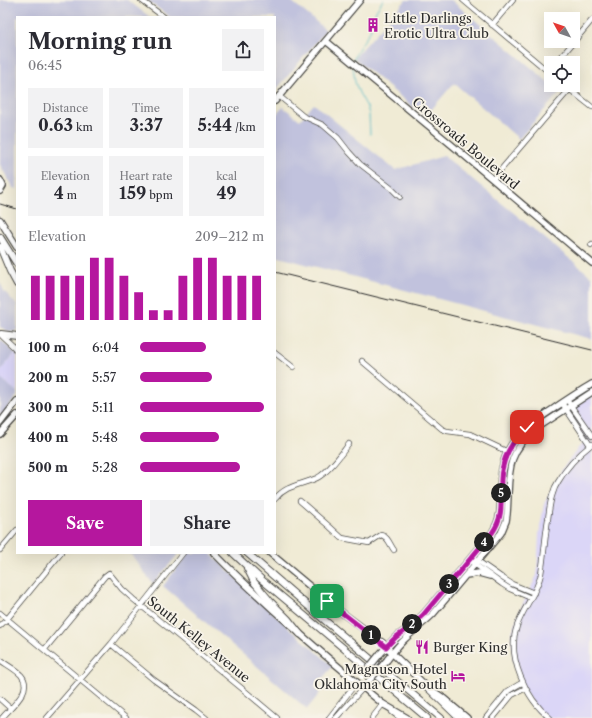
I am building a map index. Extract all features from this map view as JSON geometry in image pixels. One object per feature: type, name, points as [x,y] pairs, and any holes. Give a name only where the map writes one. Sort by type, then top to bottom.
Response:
[{"type":"highway","points":[[1,222],[16,244]]},
{"type":"highway","points":[[0,237],[16,262]]},
{"type":"highway","points":[[0,247],[16,282]]},
{"type":"highway","points":[[0,334],[16,336]]},
{"type":"highway","points":[[234,554],[286,600],[427,718]]},
{"type":"highway","points":[[248,554],[441,718]]},
{"type":"highway","points":[[245,565],[254,582],[300,634]]},
{"type":"highway","points":[[427,687],[459,718]]},
{"type":"highway","points":[[383,704],[407,718]]},
{"type":"main road","points":[[276,100],[360,0]]},
{"type":"main road","name":"Crossroads Boulevard","points":[[326,41],[592,263]]},
{"type":"main road","points":[[0,180],[3,186],[0,191]]},
{"type":"main road","points":[[357,682],[386,647],[423,615],[492,533],[499,522],[501,510],[502,468],[508,452],[521,432],[592,384]]},
{"type":"main road","points":[[363,688],[398,646],[429,618],[501,533],[506,521],[508,508],[509,469],[518,446],[530,433],[592,392]]},
{"type":"main road","points":[[0,423],[16,402]]},
{"type":"main road","points":[[0,434],[16,416]]},
{"type":"main road","points":[[215,554],[261,599],[300,634],[383,704]]},
{"type":"main road","points":[[271,554],[337,609],[386,647],[427,687],[442,697],[467,718]]},
{"type":"main road","points":[[465,575],[479,573],[490,576]]},
{"type":"street","points":[[141,0],[163,16]]},
{"type":"street","points":[[463,0],[544,66]]},
{"type":"street","points":[[492,25],[513,0]]},
{"type":"street","points":[[562,56],[592,20]]},
{"type":"street","points":[[493,179],[567,92]]},
{"type":"street","points":[[572,92],[592,108]]},
{"type":"street","points":[[276,100],[303,116],[318,122],[328,129],[338,138],[360,164],[391,188],[400,197]]},
{"type":"street","points":[[0,334],[16,348]]},
{"type":"street","points":[[276,354],[293,367]]},
{"type":"street","points":[[362,361],[442,429],[470,434],[508,452]]},
{"type":"street","points":[[564,402],[592,436]]},
{"type":"street","points":[[550,718],[536,705],[526,688],[518,670],[514,652],[517,626],[534,593],[541,574],[549,508],[553,492],[566,469],[577,456],[591,444],[568,407]]},
{"type":"street","points":[[276,498],[284,490],[294,485],[317,478],[326,471],[349,444]]},
{"type":"street","points":[[300,501],[342,538],[369,543],[381,535],[387,538],[394,550]]},
{"type":"street","points":[[0,550],[16,531]]},
{"type":"street","points":[[0,626],[60,554]]},
{"type":"street","points":[[48,717],[111,644],[182,554]]},
{"type":"street","points":[[471,558],[490,576],[510,589],[531,598]]},
{"type":"street","points":[[476,562],[512,584],[534,593]]},
{"type":"street","name":"South Kelley Avenue","points":[[45,650],[109,573],[122,589],[277,718]]},
{"type":"street","points":[[0,613],[126,718]]},
{"type":"street","points":[[111,644],[154,680],[206,718]]},
{"type":"street","points":[[0,660],[19,674],[24,681],[22,696],[2,718]]},
{"type":"street","points":[[329,718],[357,682]]},
{"type":"street","points":[[486,718],[508,691],[524,682]]},
{"type":"street","points":[[336,718],[363,688]]},
{"type":"street","points":[[494,718],[512,695],[526,688]]},
{"type":"street","points":[[0,699],[10,708]]},
{"type":"street","points":[[372,718],[383,704],[400,718]]},
{"type":"shaded area","points":[[0,0],[127,0],[149,16],[16,16],[16,189],[13,188],[0,165]]},
{"type":"shaded area","points":[[147,0],[290,0],[326,30],[276,90],[276,16],[169,16]]},
{"type":"shaded area","points":[[406,0],[451,0],[544,78],[544,92],[560,92],[519,139],[454,83],[425,117],[355,59],[356,56]]},
{"type":"shaded area","points":[[314,104],[395,170],[444,156],[592,277],[592,339],[276,256],[276,115],[283,107],[300,120]]},
{"type":"shaded area","points":[[0,282],[4,291],[16,304],[16,330],[14,332],[8,331],[0,327]]},
{"type":"shaded area","points":[[0,339],[15,353],[0,371]]},
{"type":"shaded area","points":[[16,354],[16,391],[0,378],[0,371]]},
{"type":"shaded area","points":[[0,378],[16,391],[16,397],[0,418]]},
{"type":"shaded area","points":[[592,395],[592,718],[544,718],[536,711],[519,681],[513,660],[511,635],[520,610],[537,575],[539,534],[544,504],[563,468],[584,442],[566,414]]},
{"type":"shaded area","points":[[131,554],[178,554],[153,584]]},
{"type":"shaded area","points":[[187,554],[211,554],[290,629],[333,666],[314,688],[320,693],[307,709],[163,586]]},
{"type":"waterway","points":[[353,61],[357,51],[370,31],[376,11],[383,0]]},
{"type":"waterway","points":[[353,66],[355,82],[369,114],[370,134]]},
{"type":"railway","points":[[0,204],[16,209]]},
{"type":"railway","points":[[276,272],[592,350]]},
{"type":"place","name":"Little Darlings Erotic Ultra Club","points":[[373,25]]},
{"type":"place","name":"Burger King","points":[[422,647]]},
{"type":"place","name":"Magnuson Hotel Oklahoma City South","points":[[458,676]]},
{"type":"route","points":[[327,601],[386,647],[391,641],[406,630],[431,606],[492,533],[499,522],[501,510],[502,468],[513,443],[521,432],[527,427]]}]
